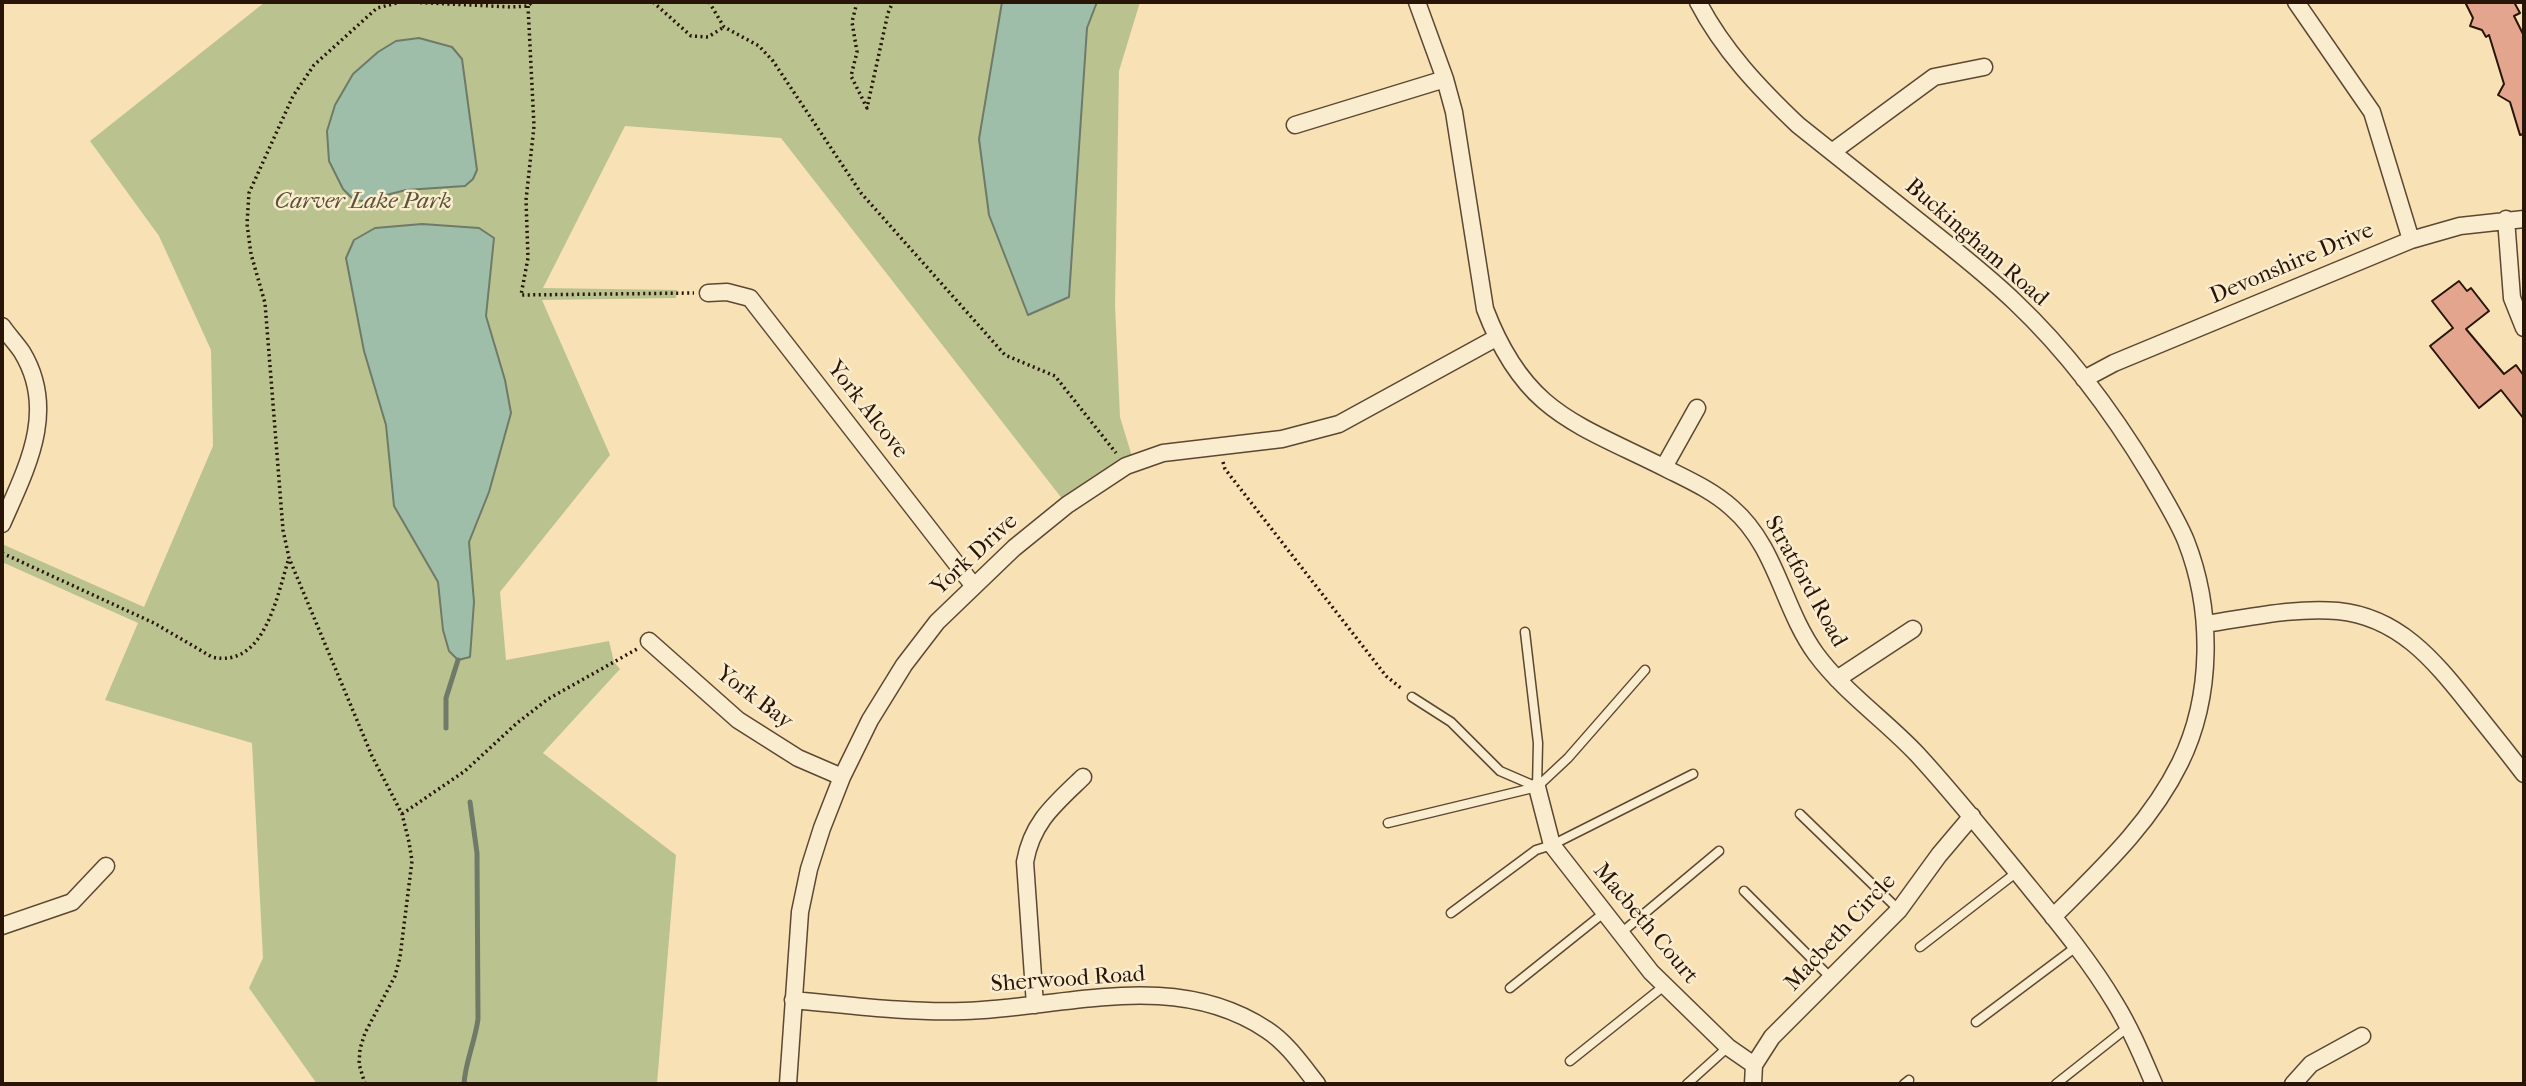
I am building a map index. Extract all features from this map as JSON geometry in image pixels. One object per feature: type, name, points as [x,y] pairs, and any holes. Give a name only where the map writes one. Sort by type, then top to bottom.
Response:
[{"type":"street","name":"Stratford Road","points":[[1417,2],[1445,79],[1461,152],[1485,309],[1496,338],[1527,386],[1549,407],[1581,428],[1711,491],[1753,529],[1769,556],[1801,628],[1815,652],[1837,679],[1902,739],[1972,816],[2053,917],[2093,968],[2128,1027],[2154,1084]]},
{"type":"street","name":"Buckingham Road","points":[[1698,2],[1724,45],[1748,75],[1798,125],[1995,284],[2048,335],[2133,446],[2186,541],[2196,574],[2205,624],[2202,687],[2182,760],[2146,820],[2124,846],[2053,917]]},
{"type":"street","points":[[2296,2],[2372,112],[2411,240]]},
{"type":"street","points":[[1832,152],[1934,77],[1984,67]]},
{"type":"street","points":[[1295,125],[1445,79]]},
{"type":"street","points":[[2506,219],[2512,298],[2524,328]]},
{"type":"street","name":"Devonshire Drive","points":[[2084,379],[2114,363],[2411,240],[2460,226],[2524,219]]},
{"type":"street","name":"York Alcove","points":[[708,293],[727,292],[750,298],[973,585]]},
{"type":"street","points":[[2,326],[21,351],[30,369],[40,408],[36,440],[29,464],[2,524]]},
{"type":"street","name":"York Drive","points":[[788,1084],[800,912],[809,869],[842,777],[870,720],[904,665],[937,622],[1014,548],[1067,505],[1126,466],[1163,453],[1282,439],[1339,424],[1496,338]]},
{"type":"street","points":[[1664,467],[1697,408]]},
{"type":"street","points":[[2205,624],[2308,611],[2338,611],[2368,617],[2393,628],[2416,644],[2436,663],[2524,774]]},
{"type":"street","points":[[1837,679],[1913,629]]},
{"type":"street","name":"York Bay","points":[[649,641],[738,720],[798,758],[842,777]]},
{"type":"street","points":[[1035,1005],[1025,862],[1028,844],[1033,831],[1083,777]]},
{"type":"street","name":"Macbeth Court","points":[[1537,787],[1552,845],[1664,986],[1728,1047],[1754,1065]]},
{"type":"street","name":"Macbeth Circle","points":[[1754,1065],[1772,1037],[1899,910],[1939,855],[1972,816]]},
{"type":"street","points":[[2,926],[72,902],[106,866]]},
{"type":"street","name":"Sherwood Road","points":[[793,1000],[964,1011],[1139,994],[1209,1005],[1268,1030],[1293,1053],[1317,1084]]},
{"type":"street","points":[[2293,1084],[2311,1064],[2362,1036]]},
{"type":"street","points":[[1754,1065],[1754,1084]]},
{"type":"lane","points":[[1525,632],[1538,743],[1537,787]]},
{"type":"lane","points":[[1388,823],[1537,787],[1568,758],[1645,670]]},
{"type":"lane","points":[[1412,696],[1451,722],[1500,771],[1537,787]]},
{"type":"lane","points":[[1451,913],[1536,849],[1552,845],[1693,774]]},
{"type":"lane","points":[[1800,814],[1899,910]]},
{"type":"lane","points":[[1621,933],[1719,851]]},
{"type":"lane","points":[[1920,947],[2017,872]]},
{"type":"lane","points":[[1744,891],[1831,979]]},
{"type":"lane","points":[[1510,988],[1605,912]]},
{"type":"lane","points":[[1976,1022],[2076,947]]},
{"type":"lane","points":[[1570,1061],[1664,986]]},
{"type":"lane","points":[[2056,1084],[2128,1027]]},
{"type":"lane","points":[[1687,1084],[1728,1047]]},
{"type":"path","points":[[365,1084],[359,1064],[360,1049],[365,1032],[395,976],[400,957],[412,861],[402,814],[372,756],[289,558],[284,530],[264,303],[251,254],[247,224],[250,193],[293,96],[314,65],[377,8],[401,2]]},
{"type":"path","points":[[409,2],[530,4],[534,127],[526,200],[528,258],[521,295],[708,293]]},
{"type":"path","points":[[653,2],[691,36],[708,37],[724,27]]},
{"type":"path","points":[[709,2],[724,27],[758,46],[773,61],[861,193],[1005,355],[1055,376],[1126,466]]},
{"type":"path","points":[[857,2],[852,22],[857,52],[851,76],[867,107],[888,13],[893,2]]},
{"type":"path","points":[[1218,447],[1225,469],[1386,676],[1412,696]]},
{"type":"path","points":[[2,553],[154,623],[212,657],[222,659],[237,656],[253,648],[272,609],[289,558]]},
{"type":"path","points":[[402,814],[465,771],[517,723],[548,699],[649,641]]},
{"type":"green space","name":"Carver Lake Park","points":[[265,2],[1140,2],[1119,71],[1115,305],[1120,417],[1134,463],[1067,505],[781,138],[625,126],[543,288],[677,290],[676,298],[542,300],[610,455],[500,592],[506,660],[609,641],[614,662],[620,669],[543,753],[676,855],[657,1084],[317,1084],[249,988],[263,958],[252,743],[105,700],[138,623],[2,562],[2,544],[144,607],[213,446],[211,350],[159,236],[90,141]]},
{"type":"shaded area","points":[[1002,2],[1097,2],[1087,28],[1069,297],[1028,315],[989,215],[979,139]]},
{"type":"shaded area","points":[[419,38],[452,47],[462,59],[477,170],[473,179],[465,186],[406,190],[363,201],[354,200],[343,189],[329,161],[327,131],[335,105],[353,74],[378,52],[396,41]]},
{"type":"shaded area","points":[[422,224],[479,228],[494,238],[486,316],[505,380],[511,413],[489,492],[469,542],[474,602],[470,657],[458,660],[449,651],[443,630],[438,582],[394,506],[386,425],[364,351],[346,258],[354,240],[375,228]]},
{"type":"building","points":[[2465,2],[2514,2],[2520,13],[2514,16],[2524,36],[2524,134],[2520,135],[2510,102],[2498,95],[2504,84],[2489,35],[2486,37],[2482,30],[2470,26],[2473,18]]},
{"type":"building","points":[[2459,281],[2467,291],[2471,288],[2489,311],[2466,329],[2504,374],[2516,365],[2524,376],[2524,419],[2501,390],[2479,408],[2430,346],[2453,328],[2432,301]]},
{"type":"waterway","points":[[446,728],[446,698],[458,660]]},
{"type":"waterway","points":[[464,1084],[478,1019],[477,853],[470,802]]}]
